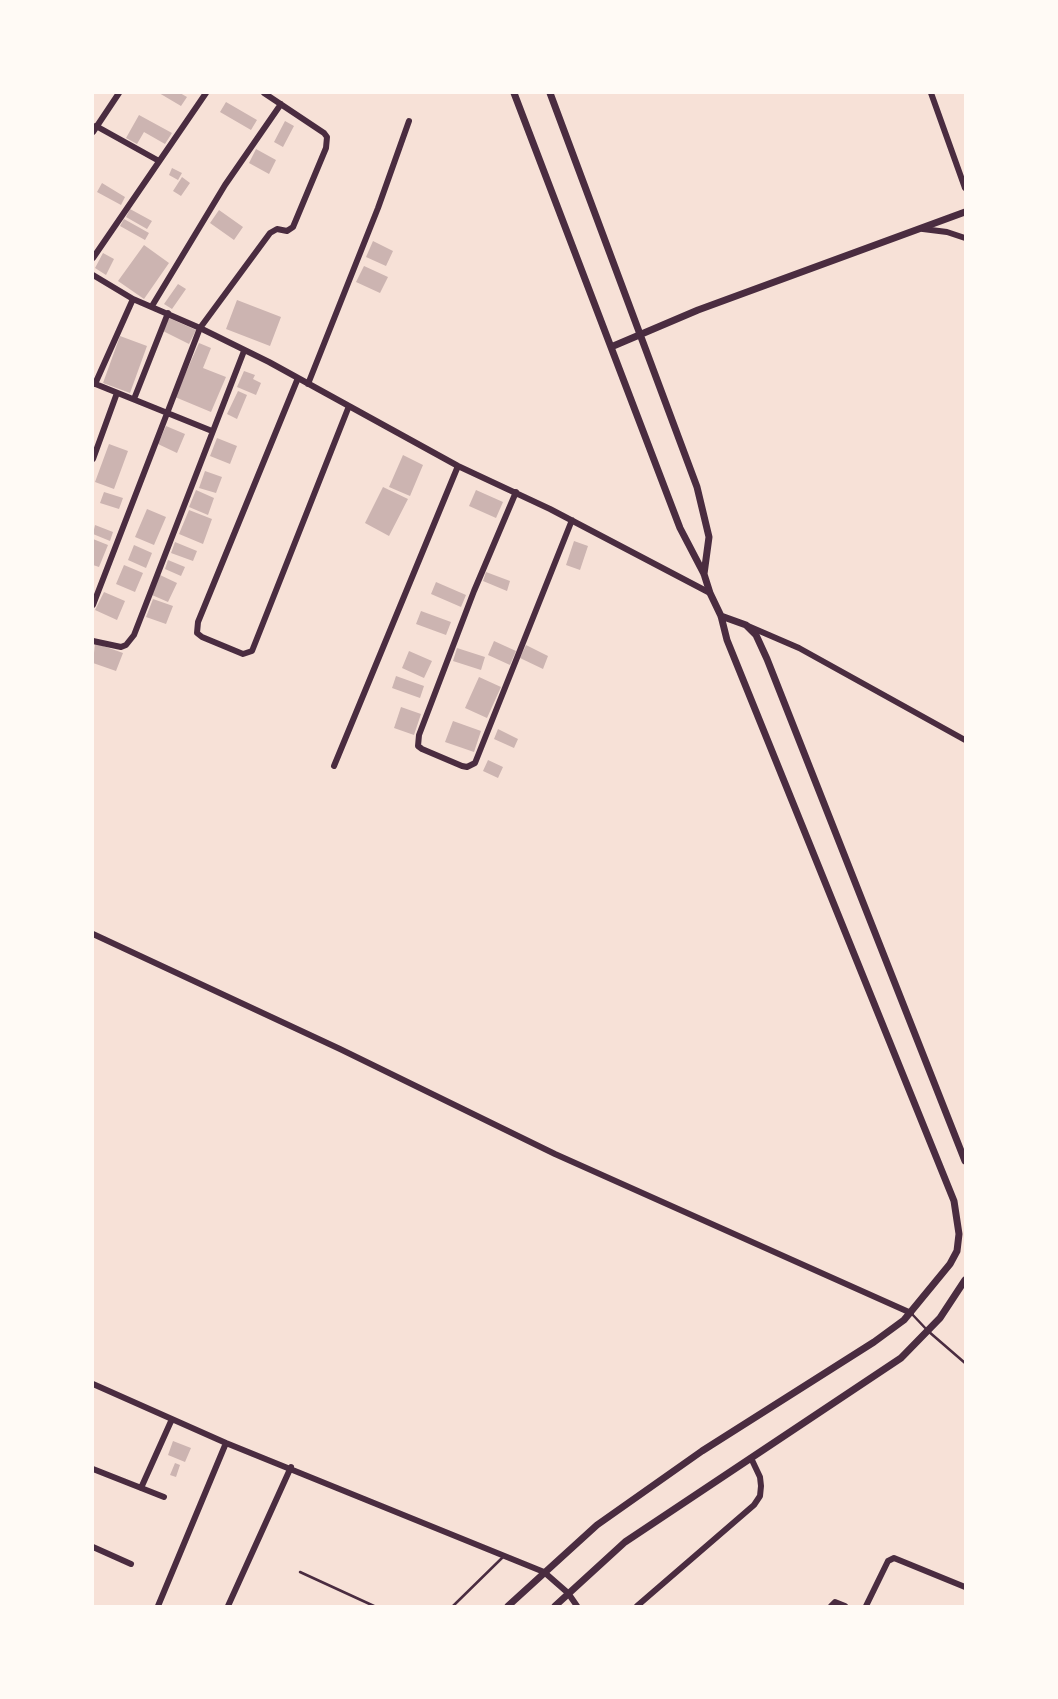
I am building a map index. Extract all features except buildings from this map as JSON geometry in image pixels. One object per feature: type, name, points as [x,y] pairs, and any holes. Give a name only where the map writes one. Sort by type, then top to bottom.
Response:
[{"type":"street","points":[[119,93],[95,129],[159,161]]},
{"type":"street","points":[[93,258],[206,93]]},
{"type":"street","points":[[93,605],[201,328],[270,233],[277,229],[286,231],[293,227],[326,148],[327,137],[324,133],[264,93]]},
{"type":"street","points":[[508,1606],[607,1518],[702,1451],[904,1321],[957,1251],[958,1217],[949,1188],[727,640],[721,616],[704,574],[680,528],[514,93]]},
{"type":"street","points":[[550,93],[703,506],[709,537],[704,574]]},
{"type":"street","points":[[932,93],[965,188]]},
{"type":"street","points":[[152,306],[225,185],[281,104]]},
{"type":"street","points":[[308,384],[378,208],[409,121]]},
{"type":"street","points":[[611,347],[698,310],[965,212]]},
{"type":"street","points":[[923,229],[947,232],[965,239]]},
{"type":"street","points":[[93,275],[133,299],[201,328],[458,466],[572,520],[710,593]]},
{"type":"street","points":[[133,299],[94,383],[212,431]]},
{"type":"street","points":[[134,400],[168,313]]},
{"type":"street","points":[[93,641],[121,647],[134,635],[244,351]]},
{"type":"street","points":[[298,378],[198,622],[197,633],[201,637],[243,654],[252,651],[349,406]]},
{"type":"street","points":[[93,459],[117,393]]},
{"type":"street","points":[[334,766],[458,466]]},
{"type":"street","points":[[516,492],[474,591],[419,735],[417,742],[422,749],[462,766],[475,763],[572,520]]},
{"type":"street","points":[[721,616],[799,648],[965,740]]},
{"type":"street","points":[[746,625],[756,635],[767,659],[965,1161]]},
{"type":"street","points":[[93,934],[340,1049],[555,1154],[911,1313]]},
{"type":"street","points":[[555,1606],[625,1542],[901,1358],[940,1318],[965,1280]]},
{"type":"street","points":[[93,1384],[226,1443],[544,1572],[568,1593],[576,1606]]},
{"type":"street","points":[[141,1488],[172,1419]]},
{"type":"street","points":[[158,1606],[226,1443]]},
{"type":"street","points":[[637,1606],[754,1505],[760,1496],[761,1486],[751,1458]]},
{"type":"street","points":[[228,1606],[290,1467]]},
{"type":"street","points":[[93,1469],[164,1497]]},
{"type":"street","points":[[93,1548],[131,1564]]},
{"type":"street","points":[[866,1606],[888,1561],[894,1558],[965,1587]]},
{"type":"street","points":[[831,1606],[835,1602],[845,1606]]},
{"type":"lane","points":[[911,1313],[928,1332],[965,1363]]},
{"type":"lane","points":[[453,1606],[504,1555]]},
{"type":"lane","points":[[300,1572],[374,1606]]}]
